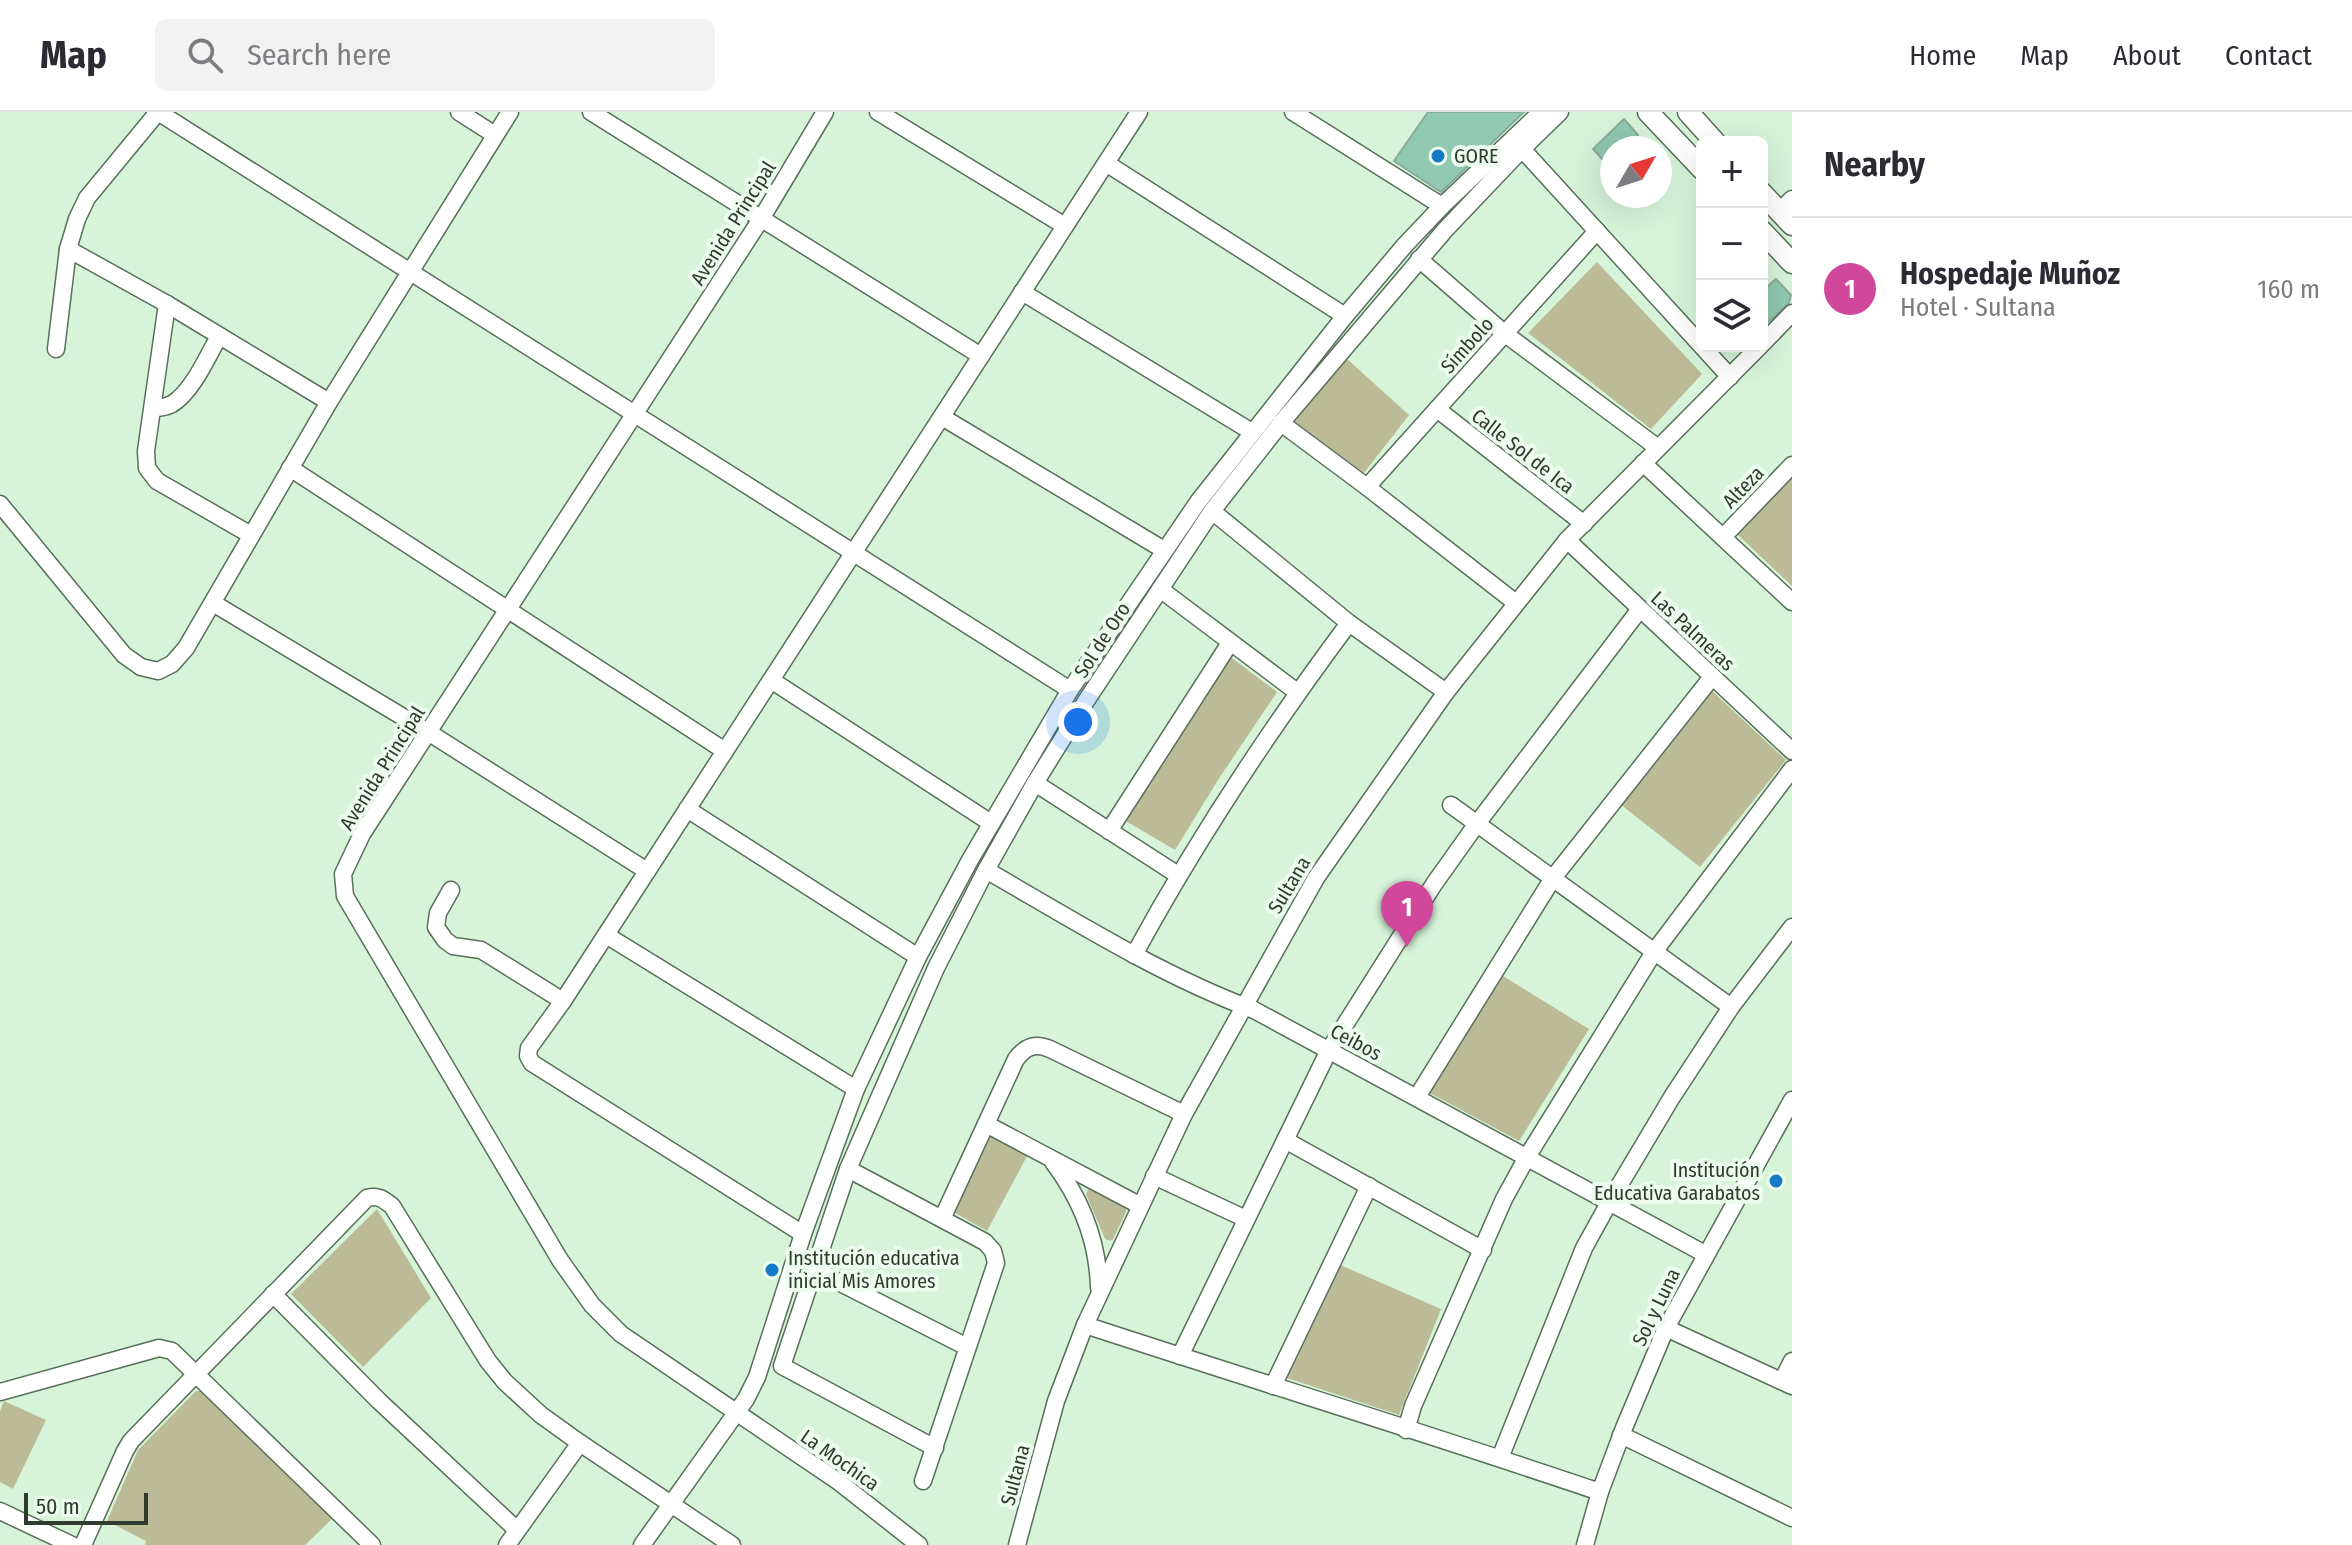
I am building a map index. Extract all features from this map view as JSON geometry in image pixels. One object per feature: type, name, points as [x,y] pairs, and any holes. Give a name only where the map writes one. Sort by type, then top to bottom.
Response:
[{"type":"street","points":[[56,349],[68,249],[77,219],[87,198],[158,112],[1070,690]]},
{"type":"street","points":[[459,112],[495,135]]},
{"type":"street","points":[[0,504],[124,655],[141,667],[158,671],[172,664],[186,648],[329,402],[510,112]]},
{"type":"street","points":[[591,112],[981,356]]},
{"type":"street","name":"Avenida Principal","points":[[736,1412],[621,1334],[592,1305],[560,1260],[345,896],[343,874],[362,834],[761,219],[825,112]]},
{"type":"street","points":[[878,112],[1065,226]]},
{"type":"street","points":[[803,1234],[532,1063],[528,1056],[529,1048],[563,1001],[1139,112]]},
{"type":"street","points":[[1293,112],[1442,206]]},
{"type":"street","points":[[642,1545],[736,1412],[757,1377],[803,1234],[856,1089],[918,957],[991,823],[1070,690],[1164,550],[1252,432],[1345,316],[1442,206],[1541,112]]},
{"type":"street","name":"Sol de Oro","points":[[935,1448],[782,1366],[848,1169],[936,968],[1035,783],[1212,511],[1281,423],[1419,259],[1560,112]]},
{"type":"street","points":[[1648,112],[1696,163]]},
{"type":"street","points":[[1688,112],[1710,136]]},
{"type":"street","points":[[1522,149],[1730,377]]},
{"type":"street","points":[[1106,163],[1345,316]]},
{"type":"street","points":[[1768,197],[1788,212]]},
{"type":"street","name":"Símbolo","points":[[1367,487],[1597,231]]},
{"type":"street","points":[[1768,237],[1792,263]]},
{"type":"street","points":[[68,249],[167,304],[329,402]]},
{"type":"street","points":[[1419,259],[1504,333],[1658,448]]},
{"type":"street","points":[[1022,292],[1252,432]]},
{"type":"street","points":[[167,304],[146,451],[147,468],[157,481],[251,535]]},
{"type":"street","name":"Sultana","points":[[1768,338],[1792,313]]},
{"type":"street","points":[[153,408],[172,404],[181,396],[219,336]]},
{"type":"street","name":"Sultana","points":[[1017,1545],[1056,1401],[1085,1325],[1139,1205],[1184,1114],[1328,858],[1446,692],[1567,540],[1754,352]]},
{"type":"street","name":"Calle Sol de Ica","points":[[1437,409],[1584,524]]},
{"type":"street","points":[[942,417],[1164,550]]},
{"type":"street","points":[[1281,423],[1516,603]]},
{"type":"street","points":[[1643,463],[1792,602]]},
{"type":"street","name":"Alteza","points":[[1723,537],[1792,465]]},
{"type":"street","points":[[290,468],[725,751]]},
{"type":"street","points":[[1212,511],[1349,623],[1446,692]]},
{"type":"street","name":"Las Palmeras","points":[[1567,540],[1792,751]]},
{"type":"street","points":[[1160,589],[1297,692]]},
{"type":"street","points":[[213,603],[428,732],[647,871]]},
{"type":"street","points":[[1180,1356],[1329,1050],[1434,884],[1640,609]]},
{"type":"street","points":[[1134,955],[1178,875],[1297,692],[1349,623]]},
{"type":"street","points":[[1109,831],[1230,643]]},
{"type":"street","points":[[1417,1097],[1553,878],[1712,677]]},
{"type":"street","points":[[771,680],[991,823]]},
{"type":"street","points":[[1406,1430],[1413,1406],[1504,1199],[1527,1157],[1654,952],[1792,769]]},
{"type":"street","points":[[1035,783],[1178,875]]},
{"type":"street","points":[[1451,805],[1731,1007]]},
{"type":"street","points":[[687,809],[918,957]]},
{"type":"street","name":"Ceibos","points":[[986,870],[1134,955],[1329,1050],[1705,1254]]},
{"type":"street","points":[[451,890],[438,913],[436,927],[445,940],[453,946],[481,950],[563,1001]]},
{"type":"street","points":[[1500,1458],[1584,1248],[1672,1097],[1731,1007],[1792,927]]},
{"type":"street","points":[[606,935],[856,1089]]},
{"type":"street","points":[[942,1219],[1016,1059],[1023,1050],[1032,1046],[1050,1049],[1184,1114]]},
{"type":"street","name":"Sol y Luna","points":[[1590,1543],[1600,1492],[1666,1328],[1792,1100]]},
{"type":"street","points":[[986,1124],[1139,1205]]},
{"type":"street","points":[[1285,1140],[1483,1250]]},
{"type":"street","points":[[1050,1157],[1069,1182],[1086,1219],[1096,1252],[1099,1294]]},
{"type":"street","points":[[848,1169],[985,1242],[993,1251],[996,1263],[923,1481]]},
{"type":"street","points":[[1154,1176],[1246,1219]]},
{"type":"street","points":[[1273,1386],[1369,1186]]},
{"type":"street","points":[[83,1545],[131,1441],[367,1198],[375,1196],[392,1206],[496,1372],[541,1415],[732,1545]]},
{"type":"street","points":[[813,1269],[967,1347]]},
{"type":"street","points":[[273,1294],[379,1401],[517,1530]]},
{"type":"street","points":[[1085,1325],[1600,1492]]},
{"type":"street","points":[[1666,1328],[1787,1384],[1792,1361]]},
{"type":"street","points":[[0,1392],[159,1348],[172,1351],[372,1545]]},
{"type":"street","name":"La Mochica","points":[[736,1412],[839,1482],[919,1545]]},
{"type":"street","points":[[1621,1435],[1792,1518]]},
{"type":"street","points":[[507,1545],[580,1443]]},
{"type":"street","points":[[0,1511],[72,1545]]},
{"type":"green space","points":[[1597,262],[1702,374],[1651,429],[1528,333]]},
{"type":"green space","points":[[1346,358],[1409,415],[1364,473],[1294,422]]},
{"type":"green space","points":[[1792,474],[1792,586],[1735,532]]},
{"type":"green space","points":[[1224,652],[1277,692],[1175,850],[1119,817]]},
{"type":"green space","points":[[1710,689],[1786,760],[1700,867],[1620,804]]},
{"type":"green space","points":[[1503,976],[1589,1029],[1519,1141],[1428,1092]]},
{"type":"green space","points":[[987,1135],[1027,1156],[987,1231],[955,1213]]},
{"type":"green space","points":[[1092,1188],[1126,1209],[1110,1241],[1105,1239],[1086,1194]]},
{"type":"green space","points":[[377,1209],[431,1298],[363,1367],[291,1294]]},
{"type":"green space","points":[[1338,1264],[1441,1309],[1399,1415],[1284,1377]]},
{"type":"green space","points":[[196,1391],[203,1391],[333,1518],[305,1545],[145,1545],[146,1541],[107,1521],[138,1450]]},
{"type":"green space","points":[[4,1401],[46,1420],[13,1489],[0,1482],[0,1411]]},
{"type":"building","name":"GORE","points":[[1428,112],[1524,112],[1441,192],[1394,161]]},
{"type":"building","points":[[1624,119],[1638,135],[1637,136],[1606,136]]},
{"type":"building","points":[[1600,142],[1600,157],[1593,149]]},
{"type":"building","points":[[1776,279],[1791,295],[1789,303],[1768,322],[1768,286]]},
{"type":"place","name":"GORE","points":[[1438,156]]},
{"type":"place","name":"Hospedaje Muñoz","points":[[1407,947]]},
{"type":"place","name":"Institución Educativa Garabatos","points":[[1776,1181]]},
{"type":"place","name":"Institución educativa inicial Mis Amores","points":[[772,1270]]}]
